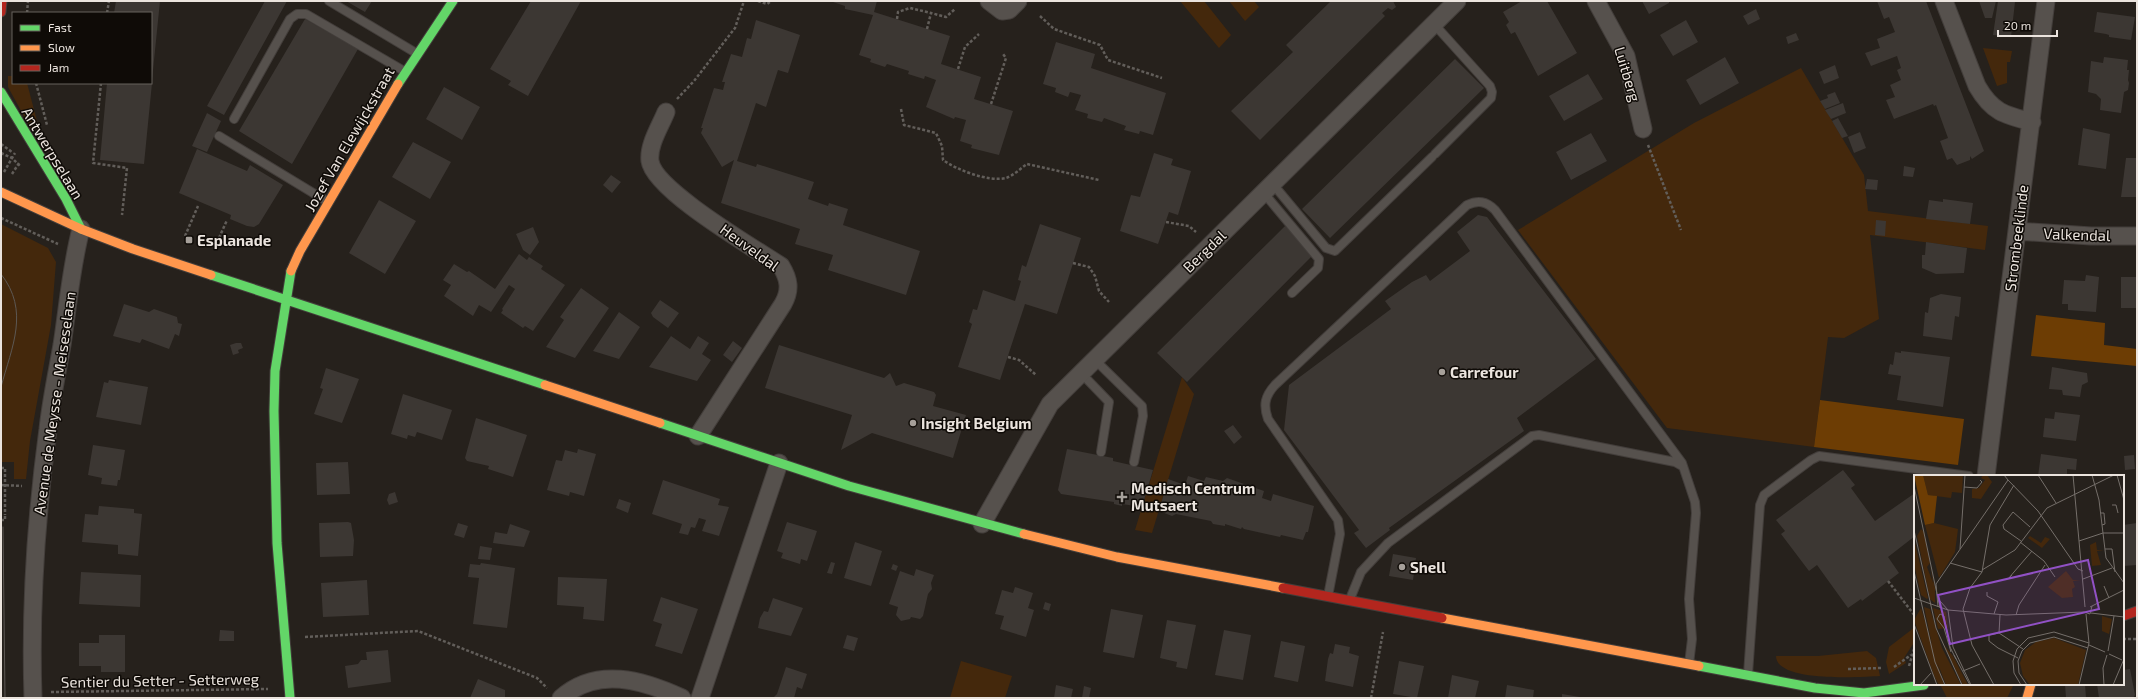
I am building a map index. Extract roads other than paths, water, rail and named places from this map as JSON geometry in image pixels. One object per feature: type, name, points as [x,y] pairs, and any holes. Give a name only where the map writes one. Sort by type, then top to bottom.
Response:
[{"type":"main road","points":[[1,12],[2,1]]},
{"type":"main road","name":"Jozef Van Elewijckstraat","points":[[290,698],[277,543],[274,455],[275,371],[286,300],[296,258],[405,72],[453,1]]},
{"type":"main road","name":"Antwerpselaan","points":[[1,92],[66,199],[81,229]]},
{"type":"main road","points":[[1,192],[81,229],[127,247],[779,463],[869,492],[982,524],[1117,557],[1748,676],[1842,692],[1864,693],[1917,685]]},
{"type":"main road","points":[[1924,685],[1928,697]]},
{"type":"main road","points":[[2027,698],[2031,685]]},
{"type":"street","points":[[989,1],[1002,11],[1009,10],[1018,1]]},
{"type":"street","name":"Bergdal","points":[[982,524],[1042,414],[1050,404],[1080,372],[1457,1]]},
{"type":"street","name":"Luitberg","points":[[1596,1],[1626,56],[1643,129]]},
{"type":"street","points":[[1944,1],[1977,86],[1984,98],[1995,110],[2000,113],[2032,122]]},
{"type":"street","name":"Strombeeklinde","points":[[1986,475],[2032,122],[2046,1]]},
{"type":"street","name":"Heuveldal","points":[[666,112],[650,152],[650,162],[654,172],[684,201],[781,266],[787,276],[789,286],[788,297],[698,436]]},
{"type":"street","name":"Avenue de Meysse - Meiseselaan","points":[[40,695],[33,614],[40,497],[48,428],[74,258],[81,229]]},
{"type":"street","name":"Valkendal","points":[[2017,231],[2091,236],[2137,236]]},
{"type":"street","points":[[700,698],[779,463]]},
{"type":"street","points":[[556,695],[580,684],[610,677],[627,679],[682,698]]},
{"type":"lane","points":[[329,2],[417,53]]},
{"type":"lane","points":[[234,119],[290,19],[297,14],[306,14],[405,72]]},
{"type":"lane","points":[[1268,188],[1326,248],[1335,251],[1433,156],[1490,98],[1492,92],[1490,86],[1434,24]]},
{"type":"lane","points":[[218,136],[328,202]]},
{"type":"lane","points":[[1268,188],[1320,258],[1318,268],[1292,293]]},
{"type":"lane","points":[[1328,596],[1340,534],[1338,520],[1268,419],[1265,410],[1265,401],[1269,392],[1275,385],[1467,205],[1485,202],[1495,210],[1679,458],[1684,468],[1696,513],[1689,600],[1692,639],[1688,664]]},
{"type":"lane","points":[[1094,359],[1142,406],[1143,416],[1134,462]]},
{"type":"lane","points":[[1080,372],[1109,402],[1101,452]]},
{"type":"lane","points":[[1350,601],[1361,572],[1388,543],[1532,436],[1539,435],[1675,462],[1684,468]]},
{"type":"lane","points":[[1748,676],[1760,505],[1764,494],[1811,460],[1819,456],[1962,475]]},
{"type":"tram line","points":[[1,274],[10,288],[15,302],[17,315],[13,343],[1,387]]},
{"type":"tram line","points":[[3,527],[5,698]]},
{"type":"place","name":"Esplanade","points":[[189,240]]},
{"type":"place","name":"Carrefour","points":[[1442,372]]},
{"type":"place","name":"Insight Belgium","points":[[913,423]]},
{"type":"place","name":"Medisch Centrum Mutsaert","points":[[1122,497]]},
{"type":"place","name":"Shell","points":[[1402,567]]}]
